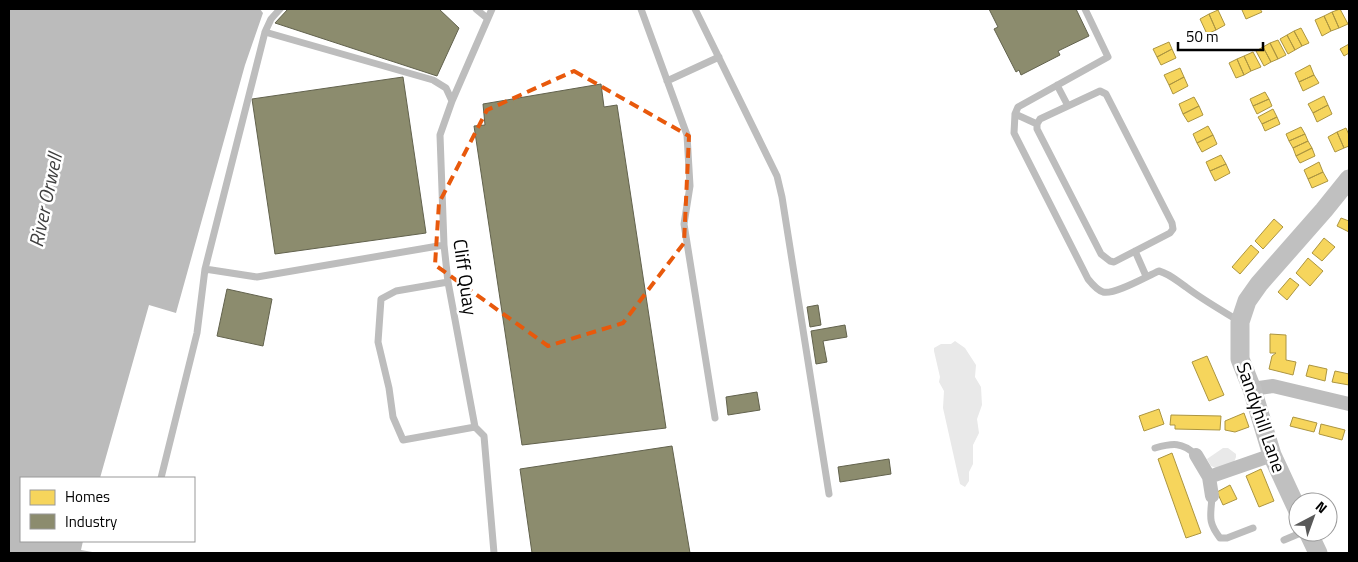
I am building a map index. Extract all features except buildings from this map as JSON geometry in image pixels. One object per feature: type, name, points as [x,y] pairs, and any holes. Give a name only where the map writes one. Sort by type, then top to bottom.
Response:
[{"type":"street","name":"Sandyhill Lane","points":[[1289,492],[1272,455],[1252,389],[1240,359],[1240,322],[1247,301],[1259,284],[1349,179]]},
{"type":"street","points":[[1252,389],[1272,386],[1349,404]]},
{"type":"street","points":[[1196,455],[1209,477],[1212,496]]},
{"type":"street","points":[[1209,477],[1272,455]]},
{"type":"lane","points":[[160,477],[197,333],[205,269],[265,32],[271,19],[280,9]]},
{"type":"lane","points":[[476,9],[487,18]]},
{"type":"lane","name":"Cliff Quay","points":[[492,9],[452,100],[440,135],[444,245],[448,282],[475,427],[484,436],[494,553]]},
{"type":"lane","points":[[641,9],[687,136],[690,186],[684,224],[715,418]]},
{"type":"lane","points":[[696,9],[776,176],[782,197],[829,494]]},
{"type":"lane","points":[[1085,9],[1108,57],[1018,107],[1015,114],[1014,132],[1088,279],[1096,288],[1103,292],[1112,292],[1159,270],[1165,272],[1240,322]]},
{"type":"lane","points":[[265,32],[433,80],[446,88],[452,100]]},
{"type":"lane","points":[[667,81],[719,57]]},
{"type":"lane","points":[[1057,85],[1068,106]]},
{"type":"lane","points":[[1100,91],[1106,94],[1172,223],[1173,229],[1170,233],[1114,262],[1101,254],[1037,128],[1037,124],[1040,119],[1100,91]]},
{"type":"lane","points":[[1015,114],[1037,124]]},
{"type":"lane","points":[[205,269],[257,277],[444,245]]},
{"type":"lane","points":[[1135,251],[1146,276]]},
{"type":"lane","points":[[448,282],[396,291],[381,299],[378,342],[394,417],[403,440],[475,427]]},
{"type":"lane","points":[[1155,448],[1169,444],[1178,444],[1190,449],[1196,455]]},
{"type":"lane","points":[[1212,496],[1210,522],[1220,538],[1227,538],[1253,528]]},
{"type":"lane","points":[[1284,540],[1288,538]]},
{"type":"highlighted area","points":[[574,71],[689,136],[684,243],[623,323],[548,346],[435,265],[439,203],[487,110]]},
{"type":"shaded area","points":[[955,341],[965,348],[976,365],[975,377],[981,387],[982,405],[977,419],[979,433],[973,445],[973,464],[969,472],[969,481],[965,487],[960,484],[943,408],[944,391],[939,382],[940,377],[934,351],[934,348],[941,344],[951,344]]},
{"type":"shaded area","points":[[1223,448],[1228,448],[1236,454],[1234,462],[1216,468],[1211,466],[1207,459]]},
{"type":"water","name":"River Orwell","points":[[9,9],[260,9],[263,13],[245,65],[176,313],[149,305],[100,477],[20,477],[20,542],[83,542],[81,550],[98,553],[9,553]]}]
